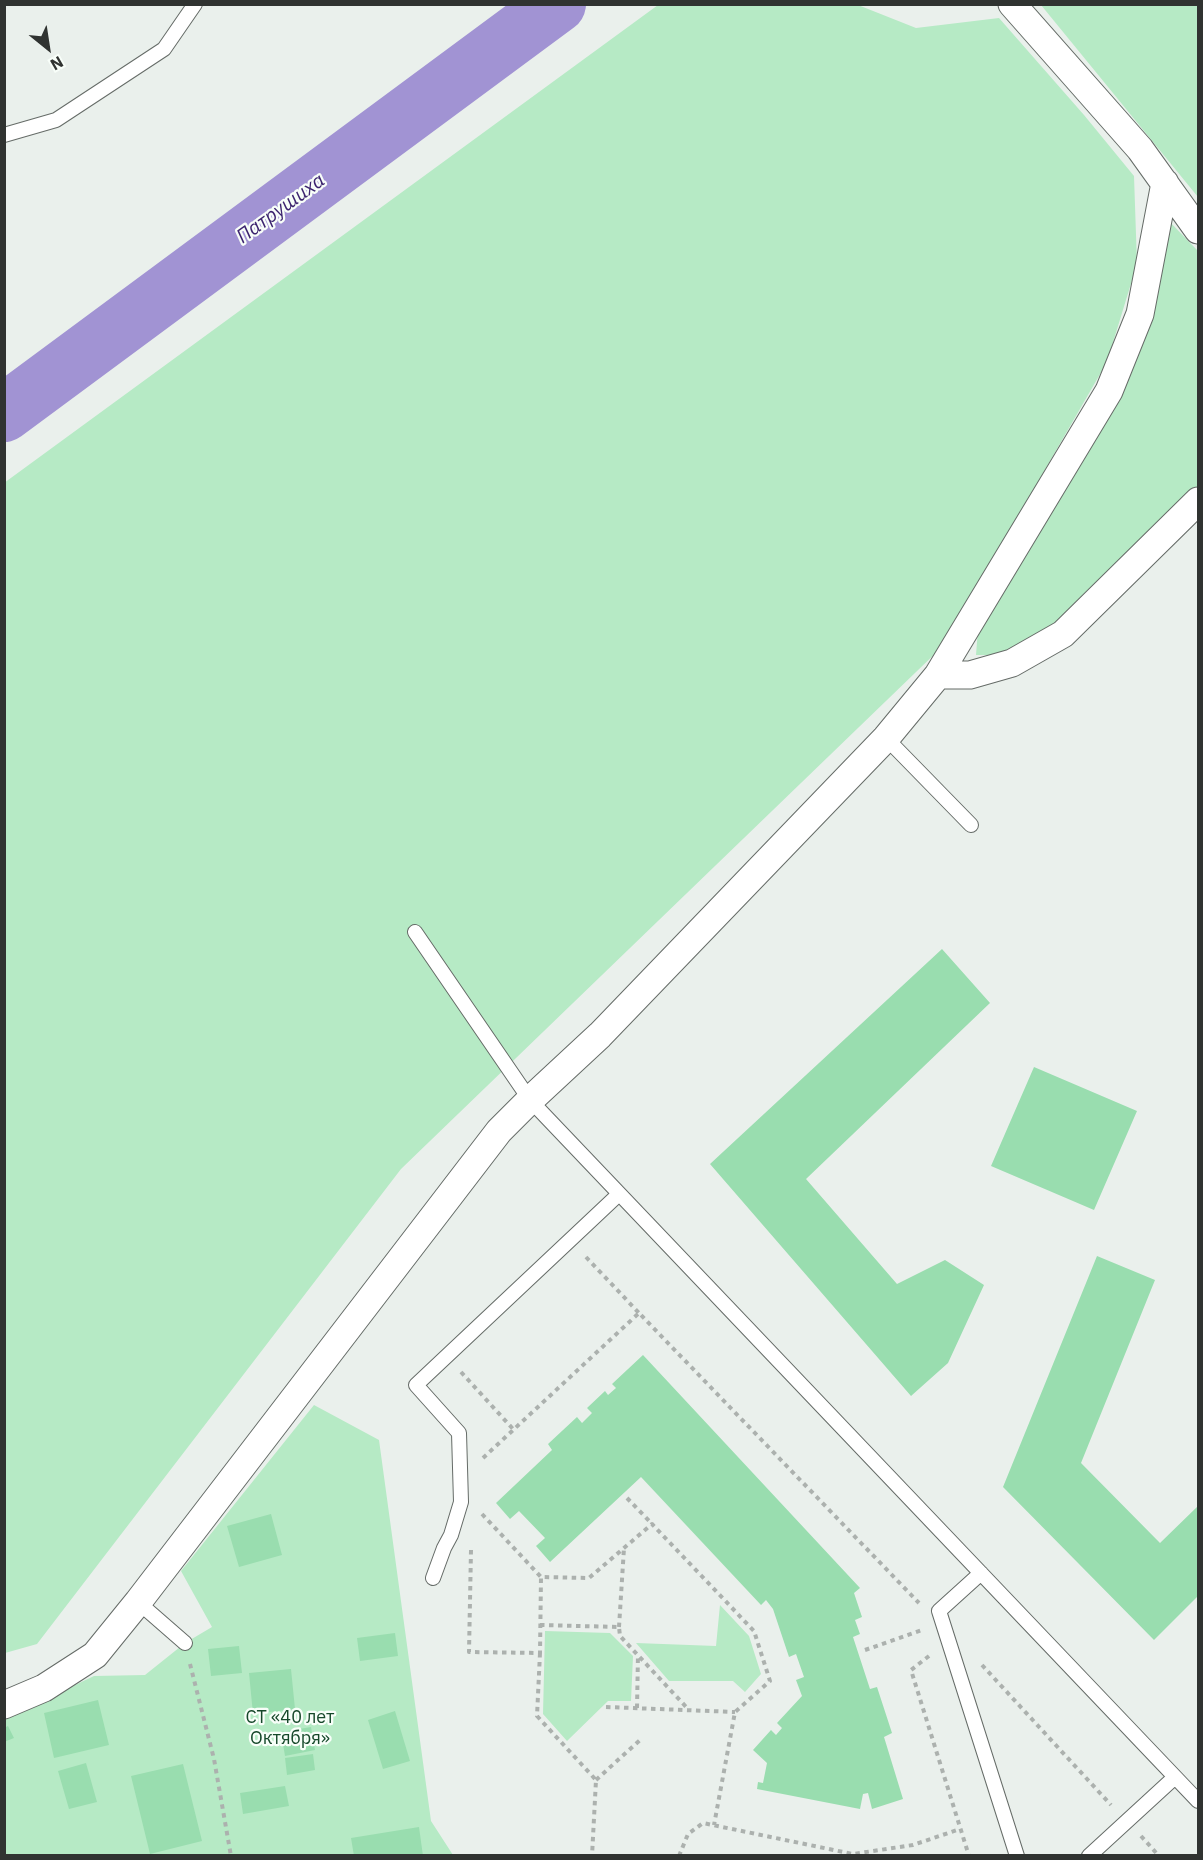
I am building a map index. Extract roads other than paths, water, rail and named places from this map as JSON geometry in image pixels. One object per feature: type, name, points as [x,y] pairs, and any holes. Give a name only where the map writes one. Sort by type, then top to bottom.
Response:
[{"type":"street","points":[[1012,4],[1140,149],[1198,231]]},
{"type":"street","points":[[4,1705],[44,1688],[95,1655],[499,1131],[600,1035],[885,738],[938,675],[1109,391],[1140,314],[1165,183]]},
{"type":"street","points":[[938,675],[970,675],[1012,663],[1063,634],[1198,501]]},
{"type":"lane","points":[[4,135],[56,120],[164,49],[195,4]]},
{"type":"lane","points":[[885,738],[971,825]]},
{"type":"lane","points":[[415,932],[530,1100],[1198,1801]]},
{"type":"lane","points":[[433,1578],[444,1548],[452,1535],[461,1502],[459,1433],[416,1385],[619,1194]]},
{"type":"lane","points":[[981,1573],[939,1611],[1017,1856]]},
{"type":"lane","points":[[138,1602],[185,1643]]},
{"type":"lane","points":[[1089,1856],[1175,1777]]},
{"type":"waterway","name":"Патрушиха","points":[[4,413],[557,4]]},
{"type":"park label","name":"СТ «40 лет Октября»","points":[[290,1728]]}]
